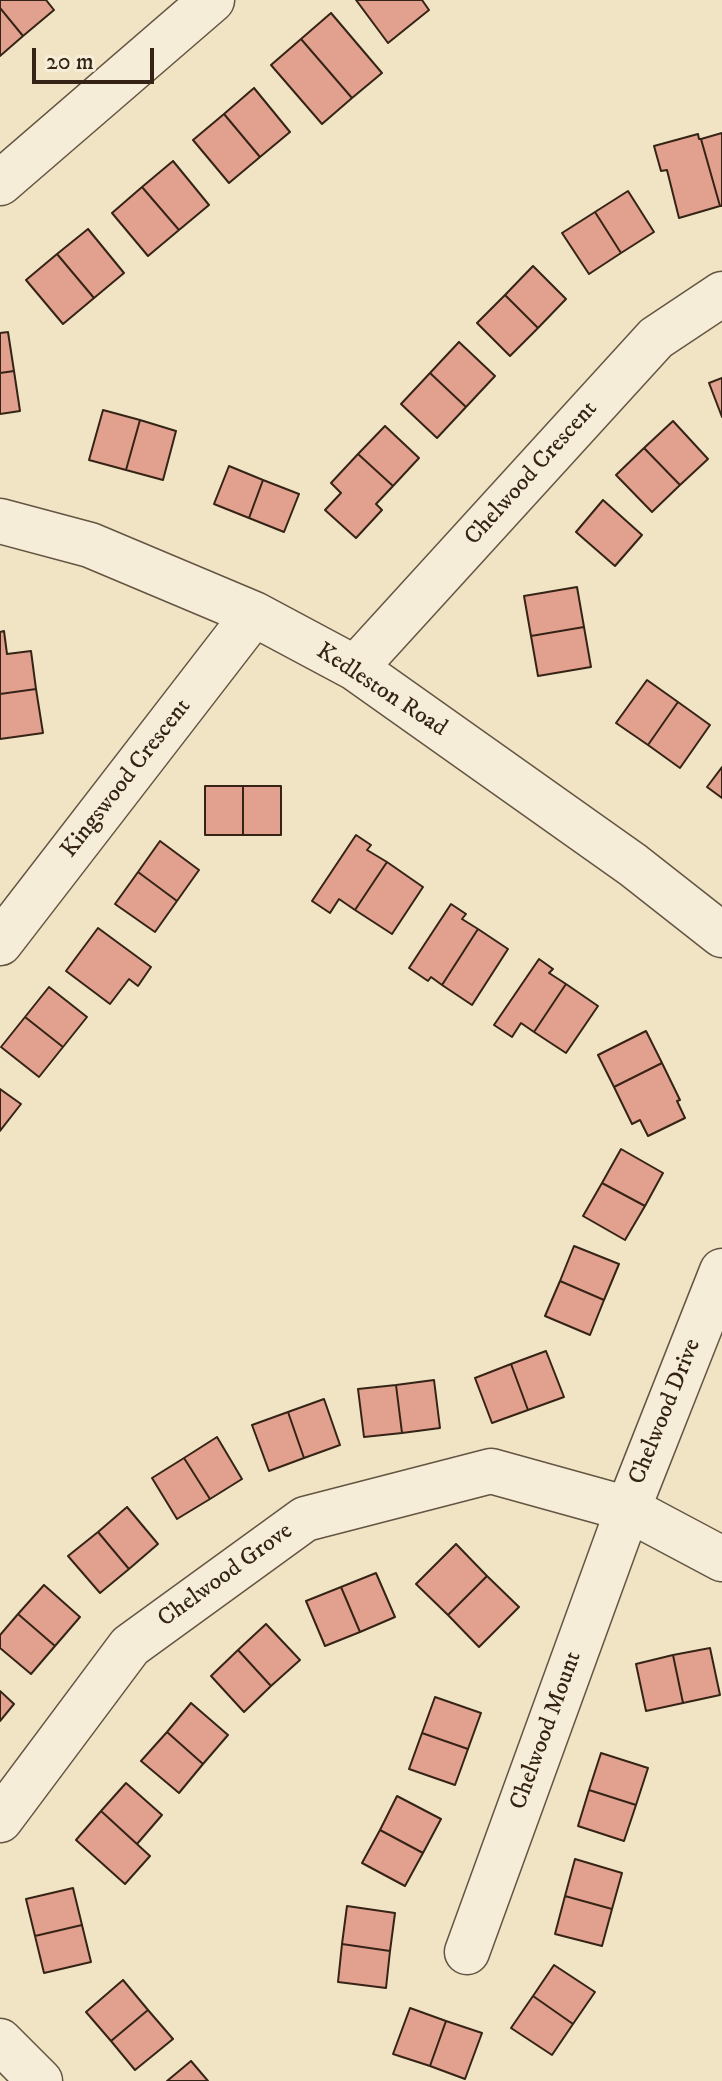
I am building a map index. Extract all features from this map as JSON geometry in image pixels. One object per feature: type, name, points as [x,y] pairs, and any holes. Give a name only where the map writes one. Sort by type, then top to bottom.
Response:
[{"type":"street","points":[[0,183],[212,0]]},
{"type":"street","name":"Chelwood Crescent","points":[[355,668],[656,338],[722,294]]},
{"type":"street","name":"Kedleston Road","points":[[0,521],[90,545],[254,614],[355,668],[633,865],[722,935]]},
{"type":"street","name":"Kingswood Crescent","points":[[0,943],[254,614]]},
{"type":"street","name":"Chelwood Drive","points":[[628,1509],[722,1271]]},
{"type":"street","name":"Chelwood Grove","points":[[0,1820],[130,1646],[305,1519],[491,1471],[628,1509],[722,1559]]},
{"type":"street","name":"Chelwood Mount","points":[[467,1952],[628,1509]]},
{"type":"street","points":[[0,2041],[40,2081]]},
{"type":"building","points":[[0,0],[46,0],[54,10],[23,36],[0,8]]},
{"type":"building","points":[[356,0],[422,0],[429,10],[388,43]]},
{"type":"building","points":[[0,8],[23,36],[0,56]]},
{"type":"building","points":[[331,13],[382,73],[352,98],[301,39]]},
{"type":"building","points":[[301,39],[352,98],[322,124],[271,65]]},
{"type":"building","points":[[254,88],[290,132],[260,157],[224,114]]},
{"type":"building","points":[[224,114],[260,157],[229,183],[193,140]]},
{"type":"building","points":[[722,133],[722,206],[720,206],[701,139]]},
{"type":"building","points":[[698,134],[720,206],[679,218],[667,170],[661,171],[654,146]]},
{"type":"building","points":[[173,161],[209,205],[179,230],[142,187]]},
{"type":"building","points":[[142,187],[179,230],[148,256],[112,213]]},
{"type":"building","points":[[628,191],[654,232],[621,253],[595,212]]},
{"type":"building","points":[[595,212],[621,253],[589,274],[562,233]]},
{"type":"building","points":[[88,229],[124,273],[94,298],[57,254]]},
{"type":"building","points":[[57,254],[94,298],[63,324],[26,280]]},
{"type":"building","points":[[533,266],[566,299],[538,328],[505,295]]},
{"type":"building","points":[[505,295],[538,328],[510,356],[477,323]]},
{"type":"building","points":[[8,332],[14,371],[0,373],[0,333]]},
{"type":"building","points":[[459,342],[495,376],[466,407],[430,373]]},
{"type":"building","points":[[14,371],[20,411],[0,414],[0,373]]},
{"type":"building","points":[[430,373],[466,407],[437,438],[401,404]]},
{"type":"building","points":[[722,378],[722,417],[709,383]]},
{"type":"building","points":[[103,410],[140,420],[126,470],[89,460]]},
{"type":"building","points":[[140,420],[176,431],[163,480],[126,470]]},
{"type":"building","points":[[673,421],[708,459],[680,485],[644,448]]},
{"type":"building","points":[[385,426],[419,458],[393,486],[358,454]]},
{"type":"building","points":[[644,448],[680,485],[652,512],[616,475]]},
{"type":"building","points":[[358,454],[393,486],[376,504],[382,510],[356,538],[325,510],[341,493],[331,483]]},
{"type":"building","points":[[229,466],[263,480],[249,518],[214,504]]},
{"type":"building","points":[[263,480],[299,494],[284,532],[249,518]]},
{"type":"building","points":[[603,500],[642,535],[615,566],[576,532]]},
{"type":"building","points":[[577,587],[584,627],[531,636],[524,596]]},
{"type":"building","points":[[584,627],[591,667],[538,676],[531,636]]},
{"type":"building","points":[[4,631],[7,654],[31,651],[36,689],[0,694],[0,632]]},
{"type":"building","points":[[647,680],[678,702],[648,745],[616,723]]},
{"type":"building","points":[[36,689],[43,733],[0,739],[0,694]]},
{"type":"building","points":[[678,702],[710,725],[680,768],[648,745]]},
{"type":"building","points":[[722,767],[722,798],[707,787]]},
{"type":"building","points":[[205,786],[243,786],[243,835],[205,835]]},
{"type":"building","points":[[243,786],[281,786],[281,835],[243,835]]},
{"type":"building","points":[[356,835],[371,845],[367,850],[387,862],[355,910],[339,899],[330,913],[312,901]]},
{"type":"building","points":[[160,841],[199,870],[177,901],[138,872]]},
{"type":"building","points":[[387,862],[423,887],[392,934],[355,910]]},
{"type":"building","points":[[138,872],[177,901],[155,932],[115,904]]},
{"type":"building","points":[[451,904],[466,914],[462,919],[478,929],[442,985],[431,977],[428,981],[409,968]]},
{"type":"building","points":[[98,928],[151,967],[138,986],[129,979],[110,1004],[66,971]]},
{"type":"building","points":[[478,929],[508,949],[472,1005],[442,985]]},
{"type":"building","points":[[539,959],[553,969],[549,973],[566,984],[534,1032],[521,1023],[512,1037],[494,1025]]},
{"type":"building","points":[[566,984],[598,1006],[566,1053],[534,1032]]},
{"type":"building","points":[[49,987],[87,1017],[63,1047],[25,1017]]},
{"type":"building","points":[[25,1017],[63,1047],[39,1077],[1,1047]]},
{"type":"building","points":[[646,1031],[662,1063],[614,1087],[598,1055]]},
{"type":"building","points":[[662,1063],[685,1118],[648,1136],[640,1120],[632,1124],[614,1087]]},
{"type":"building","points":[[0,1089],[21,1104],[0,1131]]},
{"type":"building","points":[[621,1149],[663,1173],[645,1206],[602,1183]]},
{"type":"building","points":[[602,1183],[645,1206],[625,1240],[583,1216]]},
{"type":"building","points":[[574,1246],[619,1264],[604,1300],[560,1281]]},
{"type":"building","points":[[560,1281],[604,1300],[590,1335],[545,1316]]},
{"type":"building","points":[[546,1351],[564,1397],[528,1410],[511,1364]]},
{"type":"building","points":[[511,1364],[528,1410],[492,1423],[475,1378]]},
{"type":"building","points":[[434,1380],[440,1428],[402,1433],[396,1385]]},
{"type":"building","points":[[396,1385],[402,1433],[364,1437],[358,1389]]},
{"type":"building","points":[[324,1399],[340,1445],[304,1458],[288,1412]]},
{"type":"building","points":[[288,1412],[304,1458],[269,1471],[252,1425]]},
{"type":"building","points":[[217,1437],[242,1479],[210,1499],[184,1458]]},
{"type":"building","points":[[184,1458],[210,1499],[177,1519],[152,1478]]},
{"type":"building","points":[[127,1507],[158,1544],[129,1569],[98,1532]]},
{"type":"building","points":[[98,1532],[129,1569],[100,1593],[68,1556]]},
{"type":"building","points":[[456,1544],[487,1576],[448,1615],[416,1584]]},
{"type":"building","points":[[376,1573],[395,1617],[360,1632],[341,1587]]},
{"type":"building","points":[[487,1576],[519,1607],[479,1647],[448,1615]]},
{"type":"building","points":[[44,1585],[80,1617],[55,1646],[18,1614]]},
{"type":"building","points":[[341,1587],[360,1632],[325,1646],[306,1601]]},
{"type":"building","points":[[18,1614],[55,1646],[31,1674],[0,1648],[0,1635]]},
{"type":"building","points":[[266,1624],[300,1660],[271,1686],[238,1650]]},
{"type":"building","points":[[710,1648],[720,1695],[683,1703],[673,1655]]},
{"type":"building","points":[[238,1650],[271,1686],[244,1712],[211,1676]]},
{"type":"building","points":[[673,1655],[683,1703],[646,1711],[636,1664]]},
{"type":"building","points":[[0,1691],[14,1704],[0,1721]]},
{"type":"building","points":[[435,1697],[481,1713],[468,1749],[422,1733]]},
{"type":"building","points":[[191,1703],[228,1735],[203,1764],[167,1732]]},
{"type":"building","points":[[167,1732],[203,1764],[179,1793],[141,1761]]},
{"type":"building","points":[[422,1733],[468,1749],[455,1785],[409,1769]]},
{"type":"building","points":[[601,1753],[648,1768],[636,1805],[589,1790]]},
{"type":"building","points":[[126,1783],[162,1815],[137,1844],[101,1811]]},
{"type":"building","points":[[589,1790],[636,1805],[624,1841],[578,1826]]},
{"type":"building","points":[[397,1796],[441,1819],[423,1853],[380,1830]]},
{"type":"building","points":[[101,1811],[150,1856],[125,1884],[76,1840]]},
{"type":"building","points":[[380,1830],[423,1853],[405,1886],[362,1863]]},
{"type":"building","points":[[575,1859],[622,1873],[612,1909],[565,1896]]},
{"type":"building","points":[[73,1888],[82,1925],[35,1936],[26,1899]]},
{"type":"building","points":[[565,1896],[612,1909],[602,1946],[555,1934]]},
{"type":"building","points":[[347,1906],[395,1913],[390,1951],[342,1944]]},
{"type":"building","points":[[82,1925],[91,1962],[44,1973],[35,1936]]},
{"type":"building","points":[[342,1944],[390,1951],[386,1988],[338,1982]]},
{"type":"building","points":[[554,1965],[595,1992],[573,2024],[533,1996]]},
{"type":"building","points":[[123,1980],[148,2010],[111,2041],[86,2012]]},
{"type":"building","points":[[533,1996],[573,2024],[552,2055],[511,2028]]},
{"type":"building","points":[[410,2008],[446,2021],[430,2066],[393,2054]]},
{"type":"building","points":[[148,2010],[173,2039],[135,2070],[111,2041]]},
{"type":"building","points":[[446,2021],[482,2033],[465,2079],[430,2066]]},
{"type":"building","points":[[191,2061],[208,2081],[167,2081]]}]
